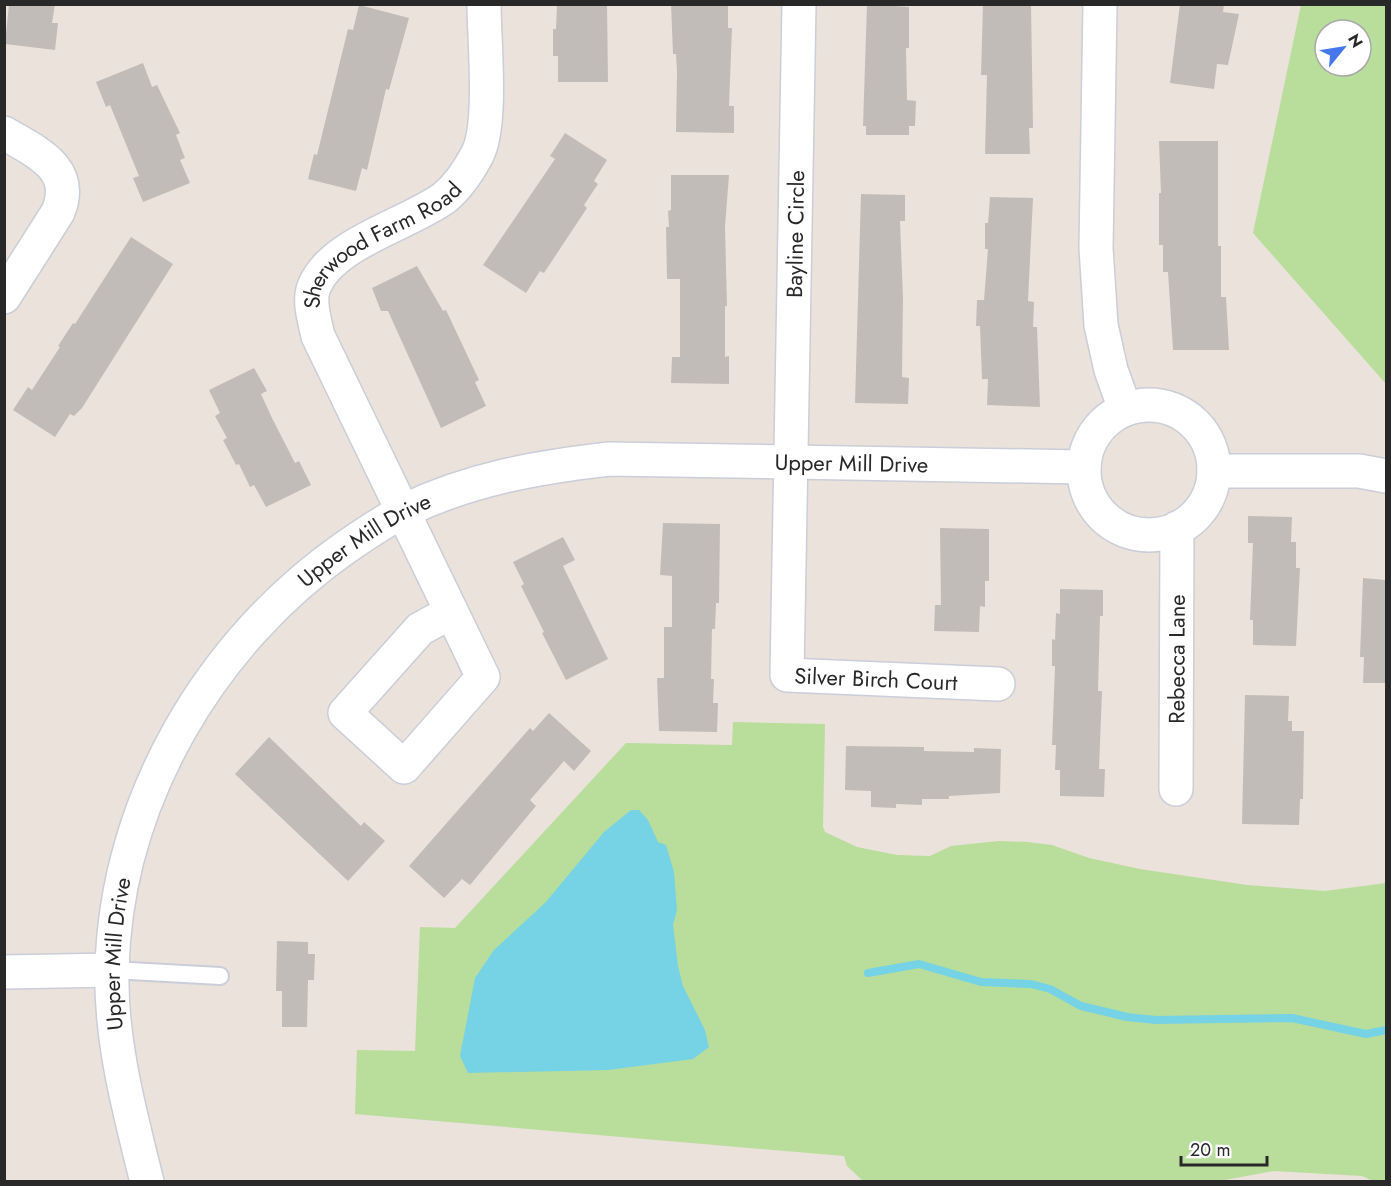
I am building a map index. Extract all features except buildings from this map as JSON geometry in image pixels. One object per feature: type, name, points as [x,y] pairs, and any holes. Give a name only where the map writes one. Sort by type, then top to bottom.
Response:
[{"type":"street","name":"Sherwood Farm Road","points":[[451,612],[420,629],[345,713],[404,767],[483,678],[404,510],[318,336],[312,311],[313,288],[328,266],[347,250],[418,214],[445,196],[466,175],[479,152],[485,123],[484,4]]},
{"type":"street","name":"Bayline Circle","points":[[790,463],[799,4]]},
{"type":"street","points":[[1100,4],[1096,248],[1101,325],[1111,369],[1125,409]]},
{"type":"street","points":[[4,133],[43,156],[55,168],[62,182],[64,197],[58,212],[4,297]]},
{"type":"street","points":[[1145,405],[1167,407],[1186,416],[1201,431],[1211,450],[1214,471],[1211,489],[1203,505],[1192,519],[1178,528],[1156,535],[1134,533],[1113,524],[1097,509],[1087,489],[1084,467],[1087,448],[1096,432],[1109,418],[1125,409],[1145,405]]},
{"type":"street","name":"Upper Mill Drive","points":[[147,1182],[118,1056],[112,970],[118,898],[140,820],[168,749],[210,679],[262,616],[314,569],[404,510],[460,487],[536,468],[609,459],[1084,467]]},
{"type":"street","name":"Silver Birch Court","points":[[790,463],[787,675],[998,684]]},
{"type":"street","points":[[1214,471],[1359,471],[1386,476]]},
{"type":"street","name":"Rebecca Lane","points":[[1176,789],[1178,528]]},
{"type":"street","points":[[4,972],[112,970]]},
{"type":"lane","points":[[112,970],[220,976]]},
{"type":"green space","points":[[1301,5],[1386,5],[1386,384],[1253,233]]},
{"type":"green space","points":[[733,722],[825,724],[823,827],[825,832],[857,847],[897,855],[930,856],[951,846],[999,841],[1027,842],[1052,845],[1089,858],[1140,869],[1247,885],[1325,891],[1386,883],[1386,1181],[1373,1181],[1362,1176],[1274,1171],[1214,1182],[863,1181],[847,1166],[844,1156],[355,1114],[357,1050],[415,1051],[420,927],[455,928],[626,743],[732,745]]},
{"type":"water","points":[[631,810],[639,810],[648,820],[658,842],[666,845],[674,872],[677,910],[673,925],[678,966],[683,986],[705,1030],[709,1047],[693,1059],[608,1070],[468,1073],[460,1056],[475,978],[494,950],[545,903],[604,832]]},
{"type":"waterway","points":[[868,973],[919,964],[981,982],[1031,984],[1050,989],[1081,1006],[1127,1017],[1156,1020],[1292,1018],[1366,1034],[1386,1030]]}]
